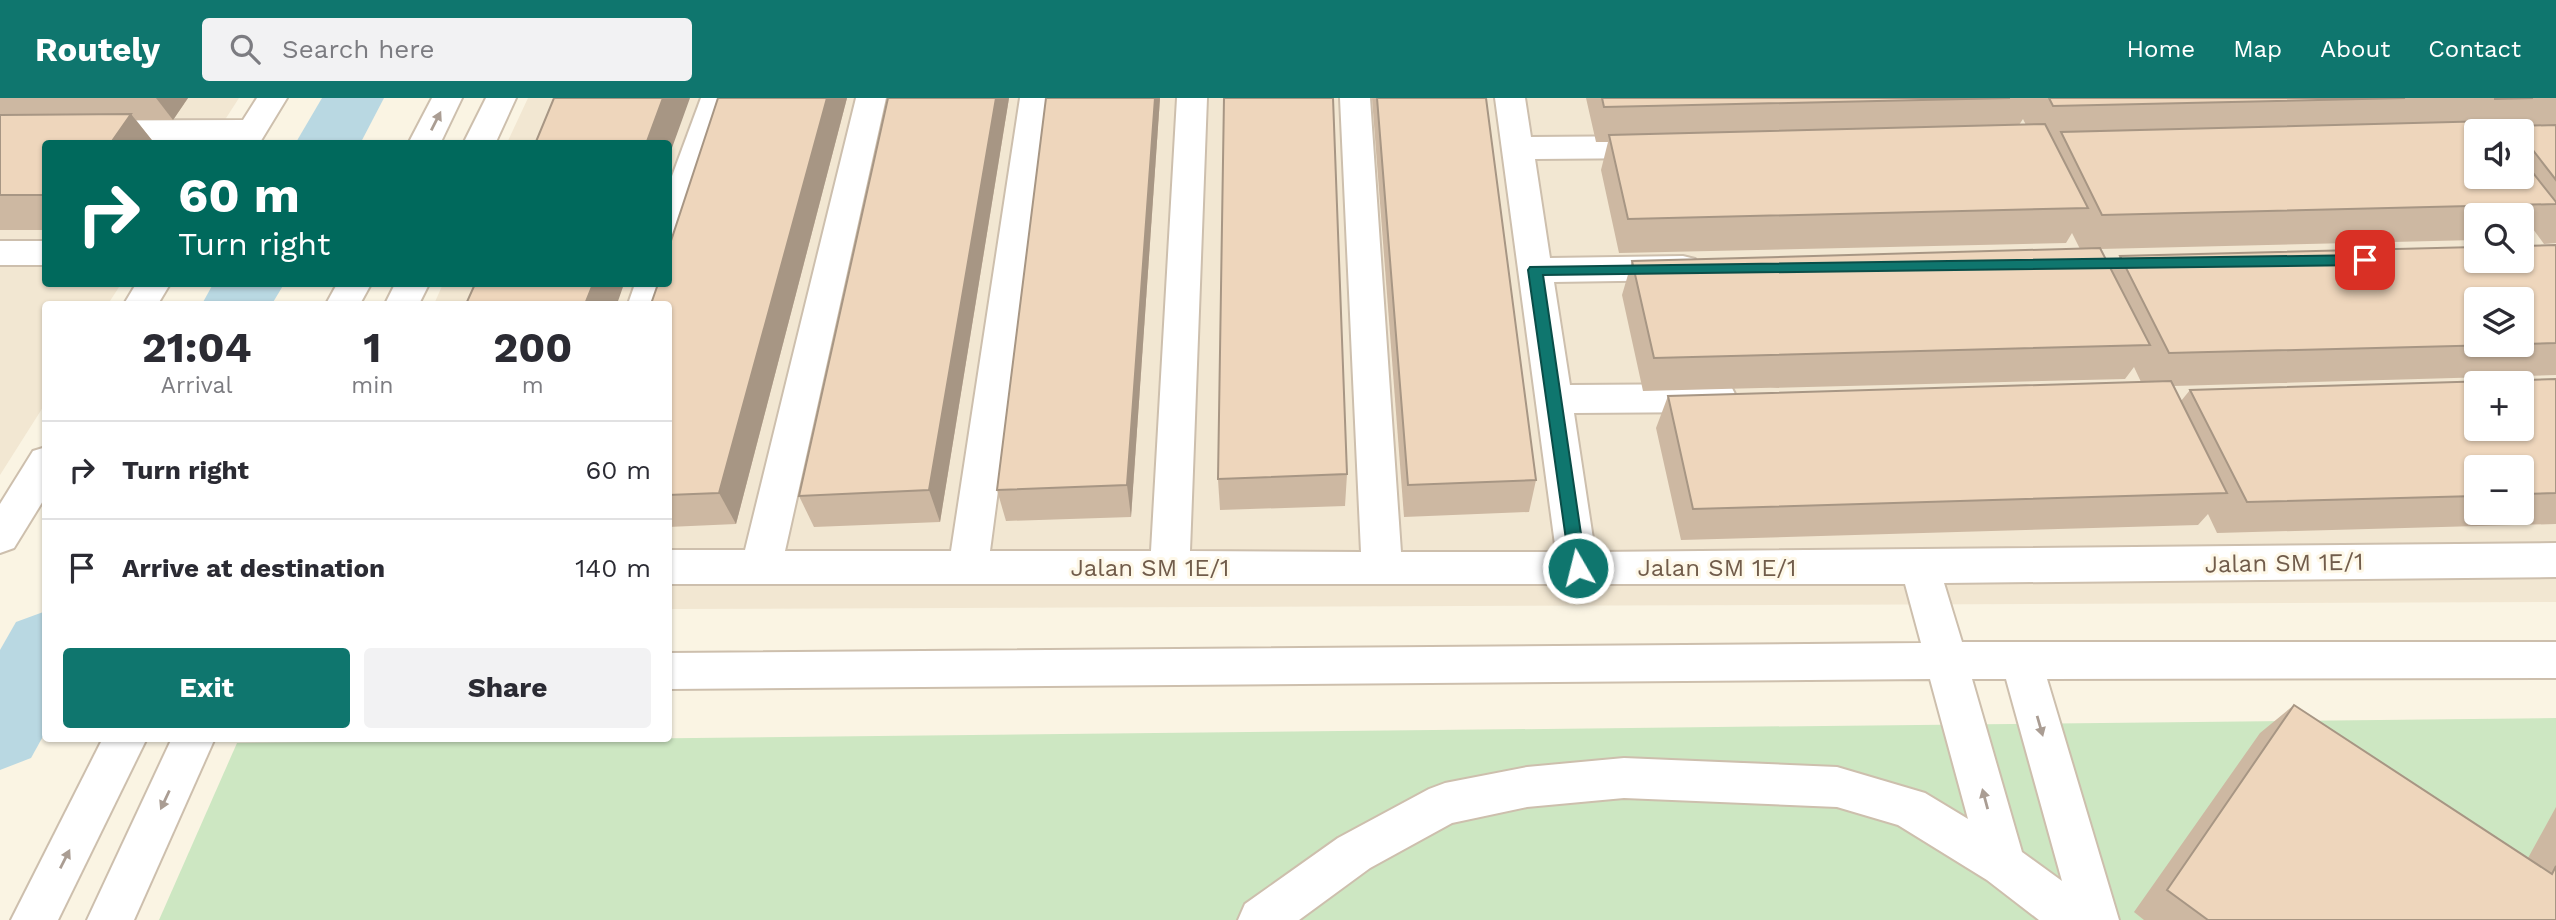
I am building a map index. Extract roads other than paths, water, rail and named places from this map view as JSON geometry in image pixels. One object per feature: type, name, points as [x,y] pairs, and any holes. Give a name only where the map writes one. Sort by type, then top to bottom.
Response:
[{"type":"street","points":[[0,131],[247,137],[272,98]]},
{"type":"street","points":[[426,140],[447,98]]},
{"type":"street","points":[[481,140],[501,98]]},
{"type":"street","points":[[672,224],[716,98]]},
{"type":"street","points":[[761,567],[871,98]]},
{"type":"street","points":[[968,568],[1035,98]]},
{"type":"street","points":[[1170,568],[1192,98]]},
{"type":"street","points":[[1355,98],[1382,568]]},
{"type":"street","points":[[1510,98],[1578,568]]},
{"type":"street","points":[[1518,148],[1685,147]]},
{"type":"street","points":[[2,256],[42,253]]},
{"type":"street","points":[[1535,270],[1715,268]]},
{"type":"street","points":[[1553,399],[1749,398]]},
{"type":"street","points":[[0,537],[42,469]]},
{"type":"street","name":"Jalan SM 1E/1","points":[[672,567],[1920,567],[2556,560]]},
{"type":"street","points":[[1920,567],[2003,865]]},
{"type":"street","points":[[672,671],[1948,660],[2556,660]]},
{"type":"street","points":[[2021,660],[2096,920]]},
{"type":"street","points":[[34,920],[123,742]]},
{"type":"street","points":[[110,920],[192,742]]},
{"type":"street","points":[[1261,920],[1353,853],[1445,804],[1527,787],[1624,778],[1837,787],[1909,808],[2003,865],[2077,920]]},
{"type":"waterway","points":[[329,140],[353,98]]},
{"type":"waterway","points":[[239,301],[247,287]]},
{"type":"waterway","points":[[0,730],[42,655]]}]
